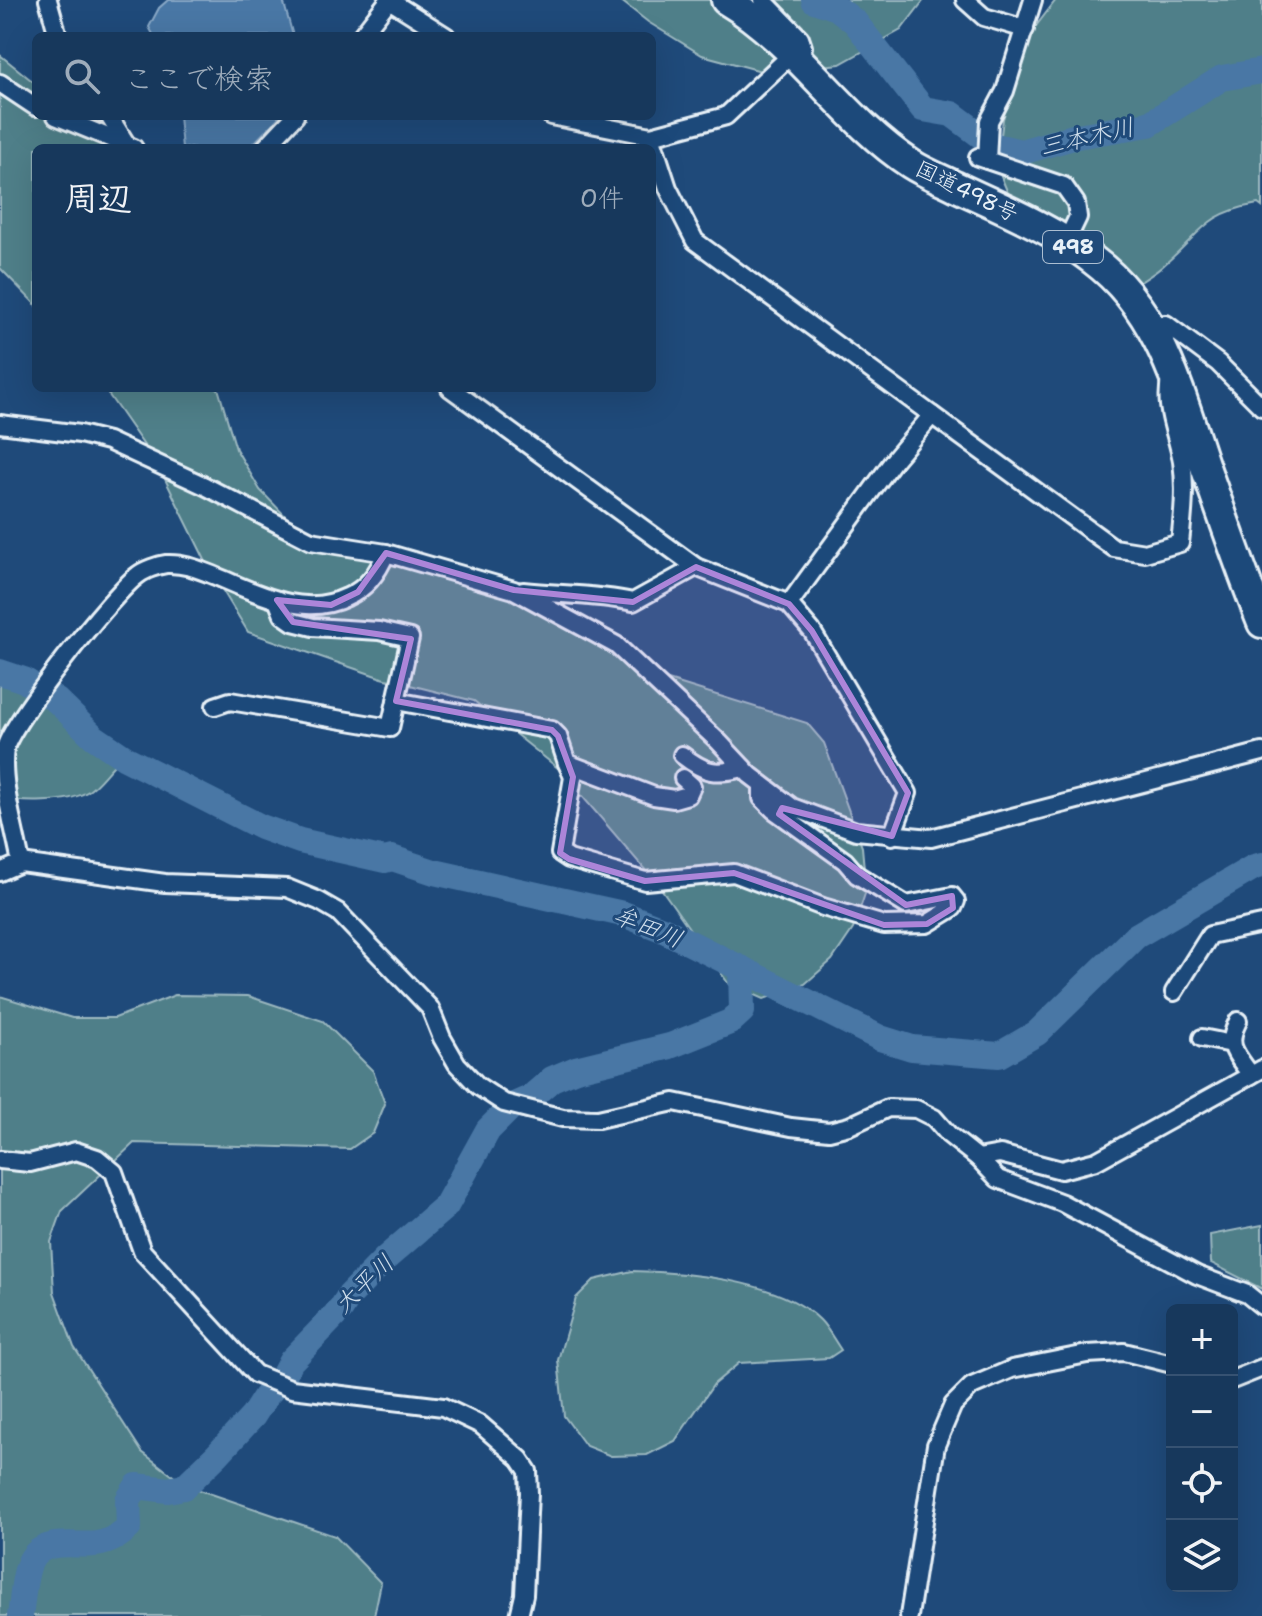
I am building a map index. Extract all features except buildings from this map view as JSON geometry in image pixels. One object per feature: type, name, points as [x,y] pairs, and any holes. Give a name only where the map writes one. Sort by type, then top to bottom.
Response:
[{"type":"highway","name":"国道498号","points":[[726,0],[746,12],[796,57],[870,132],[912,165],[1051,232],[1094,261],[1123,286],[1150,325],[1172,371],[1262,623]]},
{"type":"street","points":[[48,0],[57,32]]},
{"type":"street","points":[[364,32],[389,0],[440,32]]},
{"type":"street","points":[[571,120],[651,136],[726,116],[796,57],[803,47],[800,38],[763,0]]},
{"type":"street","points":[[965,0],[984,17],[1025,29]]},
{"type":"street","points":[[1033,0],[1005,91],[989,121],[984,159],[1064,186],[1076,203],[1078,217],[1066,242]]},
{"type":"street","points":[[0,83],[32,104]]},
{"type":"street","points":[[66,120],[125,144]]},
{"type":"street","points":[[112,120],[129,144]]},
{"type":"street","points":[[269,144],[291,120]]},
{"type":"street","points":[[651,136],[654,144]]},
{"type":"street","points":[[656,151],[668,188],[695,241],[1114,548],[1145,553],[1180,543],[1185,504],[1182,462],[1166,396],[1172,371]]},
{"type":"street","points":[[1150,325],[1166,324],[1218,363],[1262,407]]},
{"type":"street","points":[[455,392],[696,567],[789,604],[812,631],[908,793],[892,836]]},
{"type":"street","points":[[789,604],[894,460],[932,415]]},
{"type":"street","points":[[0,424],[80,434],[108,441],[205,486],[311,541],[386,553],[514,590],[600,595],[633,602],[696,567]]},
{"type":"street","points":[[21,863],[2,770],[6,746],[27,709],[116,595],[139,573],[165,564],[191,566],[277,600],[304,606],[331,605],[358,592],[378,573],[386,553]]},
{"type":"street","points":[[514,590],[616,645],[743,768],[792,807],[856,831],[931,838],[1262,752]]},
{"type":"street","points":[[215,706],[230,701],[390,728],[410,638],[379,631],[313,627],[293,622],[283,615],[277,600]]},
{"type":"street","points":[[396,701],[552,730],[558,736],[573,777],[560,853],[569,859],[645,881],[734,873],[823,907],[884,925],[927,924],[953,908],[956,901],[952,896],[906,905],[857,875],[845,861],[774,810],[762,798],[762,785]]},
{"type":"street","points":[[682,755],[707,771],[722,773],[743,768]]},
{"type":"street","points":[[567,763],[654,796],[674,799],[688,795],[692,786],[683,778]]},
{"type":"street","points":[[0,872],[21,863],[165,883],[287,888],[338,912],[430,1008],[457,1064],[478,1086],[504,1103],[563,1118],[598,1119],[674,1102],[791,1127],[829,1131],[849,1126],[888,1108],[916,1109],[934,1118],[998,1179],[1062,1203],[1197,1275],[1247,1294],[1262,1306]]},
{"type":"street","points":[[1174,992],[1210,935],[1262,924]]},
{"type":"street","points":[[978,1158],[1000,1154],[1061,1170],[1096,1161],[1256,1072],[1232,1044],[1231,1034],[1238,1021]]},
{"type":"street","points":[[1202,1038],[1232,1044]]},
{"type":"street","points":[[0,1160],[30,1163],[76,1151],[97,1158],[106,1165],[114,1172],[142,1251],[255,1374],[292,1389],[443,1407],[481,1425],[520,1459],[528,1471],[529,1493],[524,1595],[519,1616]]},
{"type":"street","points":[[909,1616],[936,1445],[953,1405],[972,1386],[1012,1369],[1087,1354],[1124,1352],[1166,1362]]},
{"type":"street","points":[[1238,1378],[1262,1368]]},
{"type":"highlighted area","points":[[386,553],[514,590],[633,602],[696,567],[789,604],[812,631],[908,793],[892,836],[782,808],[779,814],[906,905],[952,896],[953,908],[927,924],[884,925],[734,873],[645,881],[569,859],[560,853],[573,777],[558,736],[552,730],[396,701],[411,639],[293,622],[277,600],[331,605],[358,592]]},
{"type":"green space","points":[[620,0],[924,0],[901,30],[840,64],[765,72],[702,55],[648,22]]},
{"type":"green space","points":[[1056,0],[1262,0],[1262,207],[1258,204],[1240,208],[1215,219],[1161,267],[1134,286],[1010,198],[997,167],[1003,119],[1018,69],[1033,30]]},
{"type":"green space","points":[[0,55],[32,81],[32,120],[96,120],[129,144],[32,144],[32,301],[0,268]]},
{"type":"green space","points":[[107,392],[219,392],[236,449],[260,490],[296,527],[337,552],[458,569],[588,633],[622,660],[652,675],[807,723],[824,743],[862,847],[866,891],[853,929],[832,960],[805,984],[764,999],[728,983],[660,887],[559,769],[474,701],[382,678],[248,632],[209,568],[159,467]]},
{"type":"green space","points":[[0,674],[48,690],[78,714],[95,733],[114,765],[91,789],[79,796],[56,800],[19,801],[0,797]]},
{"type":"green space","points":[[175,995],[248,996],[323,1021],[373,1071],[385,1104],[373,1133],[350,1149],[134,1143],[62,1211],[51,1242],[54,1292],[74,1347],[142,1452],[185,1485],[335,1536],[381,1583],[374,1616],[0,1616],[0,996],[72,1018],[115,1018]]},
{"type":"green space","points":[[1262,1225],[1262,1289],[1211,1263],[1210,1235]]},
{"type":"green space","points":[[632,1271],[704,1276],[757,1287],[781,1296],[803,1306],[820,1320],[841,1350],[829,1358],[739,1363],[714,1384],[675,1441],[647,1455],[611,1456],[586,1446],[564,1416],[558,1360],[576,1298],[594,1280]]},
{"type":"water","points":[[168,0],[283,0],[292,32],[152,32],[149,27],[159,8]]},
{"type":"water","points":[[179,120],[276,120],[253,144],[182,144]]},
{"type":"waterway","name":"三本木川","points":[[814,0],[837,8],[855,22],[923,109],[952,114],[995,146],[1021,152],[1077,136],[1149,124],[1222,78],[1262,71]]},
{"type":"waterway","name":"牟田川","points":[[0,672],[24,680],[57,701],[94,737],[125,758],[261,827],[300,841],[385,860],[392,858],[434,872],[623,914],[662,929],[880,1038],[912,1048],[999,1055],[1037,1033],[1136,936],[1262,865]]},
{"type":"waterway","name":"大平川","points":[[20,1616],[26,1572],[37,1553],[60,1544],[96,1544],[118,1536],[129,1527],[128,1500],[137,1486],[168,1490],[184,1487],[253,1416],[291,1361],[341,1309],[349,1296],[386,1258],[446,1206],[488,1130],[512,1106],[530,1098],[552,1079],[576,1069],[670,1046],[730,1022],[742,1011],[741,968]]}]
